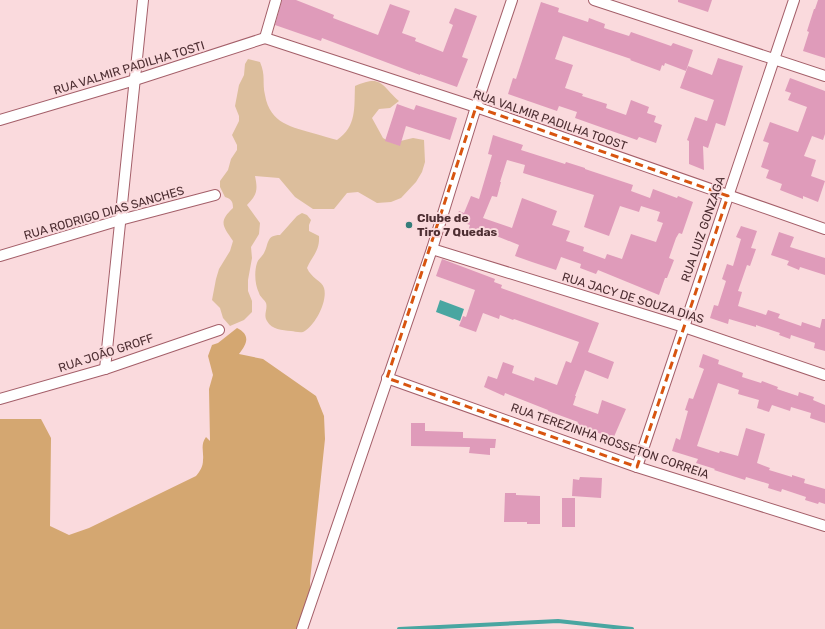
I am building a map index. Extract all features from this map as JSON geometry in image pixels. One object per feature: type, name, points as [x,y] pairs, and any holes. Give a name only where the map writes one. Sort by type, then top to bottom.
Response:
[{"type":"street","points":[[105,369],[143,0]]},
{"type":"street","points":[[265,38],[276,0]]},
{"type":"street","points":[[302,629],[432,249],[476,108],[512,0]]},
{"type":"street","points":[[594,0],[825,76]]},
{"type":"street","name":"RUA LUIZ GONZAGA","points":[[637,466],[794,0]]},
{"type":"street","name":"RUA VALMIR PADILHA TOSTI","points":[[0,120],[135,80],[265,38]]},
{"type":"street","name":"RUA VALMIR PADILHA TOOST","points":[[265,38],[476,108],[825,229]]},
{"type":"street","name":"RUA RODRIGO DIAS SANCHES","points":[[0,256],[120,220],[214,195]]},
{"type":"street","name":"RUA JACY DE SOUZA DIAS","points":[[432,249],[684,327],[825,375]]},
{"type":"street","name":"RUA JOÃO GROFF","points":[[0,399],[105,369],[219,330]]},
{"type":"street","name":"RUA TEREZINHA ROSSETON CORREIA","points":[[387,378],[637,466],[825,526]]},
{"type":"highlighted area","points":[[476,107],[728,196],[637,467],[387,378]]},
{"type":"shaded area","points":[[248,59],[260,62],[263,71],[264,90],[268,105],[277,118],[283,123],[299,129],[337,140],[348,129],[351,123],[354,109],[355,86],[371,81],[380,83],[399,101],[390,108],[379,109],[372,118],[383,138],[392,143],[413,138],[424,140],[425,162],[422,172],[416,182],[401,198],[391,202],[377,203],[358,192],[347,193],[334,209],[313,209],[295,197],[279,178],[255,176],[256,192],[247,205],[260,223],[259,234],[251,247],[252,258],[248,280],[248,291],[252,301],[252,312],[244,320],[230,326],[223,318],[220,308],[212,300],[219,269],[230,251],[233,241],[225,228],[224,221],[225,217],[233,208],[233,204],[225,197],[220,187],[220,181],[228,170],[231,159],[237,150],[237,145],[232,135],[239,121],[239,116],[235,106],[239,85],[244,75],[245,64]]},
{"type":"shaded area","points":[[302,213],[307,215],[311,220],[309,231],[319,236],[317,250],[307,268],[321,283],[325,293],[320,313],[308,329],[300,332],[278,329],[269,324],[265,316],[266,303],[260,296],[255,274],[258,262],[264,253],[270,238],[275,235],[280,235],[297,216]]},
{"type":"shaded area","points":[[237,328],[246,337],[246,343],[239,354],[263,359],[316,396],[324,416],[325,439],[310,581],[311,598],[300,629],[0,629],[0,419],[41,419],[51,438],[50,526],[69,535],[89,528],[196,476],[199,472],[203,462],[204,440],[206,437],[210,441],[209,389],[213,375],[208,356],[212,345],[218,343]]},
{"type":"water","points":[[440,300],[464,309],[460,321],[436,312]]},
{"type":"building","points":[[282,0],[296,0],[334,15],[333,18],[378,35],[390,4],[410,11],[402,33],[416,38],[415,41],[443,52],[453,25],[449,23],[455,8],[477,16],[462,57],[468,59],[457,87],[420,75],[322,38],[321,41],[275,25]]},
{"type":"building","points":[[678,0],[712,0],[708,12],[678,2]]},
{"type":"building","points":[[818,0],[825,0],[825,58],[803,51],[809,32],[807,31]]},
{"type":"building","points":[[541,2],[559,8],[558,12],[588,22],[589,18],[605,24],[604,28],[629,36],[631,32],[671,46],[673,43],[693,50],[686,71],[665,63],[664,66],[662,65],[660,71],[630,60],[631,59],[563,36],[555,59],[573,65],[565,88],[583,94],[582,96],[607,104],[606,108],[626,115],[631,100],[649,107],[647,113],[656,116],[654,122],[662,125],[656,143],[639,137],[637,140],[575,118],[577,112],[559,106],[557,111],[508,94],[513,78],[516,79]]},
{"type":"building","points":[[718,58],[743,66],[725,126],[716,123],[708,148],[703,146],[704,170],[689,164],[689,141],[687,140],[695,117],[707,121],[714,100],[680,88],[688,66],[712,75]]},
{"type":"building","points":[[790,78],[825,91],[825,134],[823,140],[812,136],[804,156],[816,160],[811,176],[825,181],[818,202],[803,196],[803,199],[780,190],[782,184],[766,178],[769,170],[761,167],[769,143],[763,141],[770,122],[798,132],[807,107],[788,100],[791,93],[785,91]]},
{"type":"building","points":[[397,104],[414,110],[416,105],[457,118],[450,140],[406,126],[400,146],[385,141]]},
{"type":"building","points":[[493,135],[523,145],[521,150],[565,164],[566,162],[633,185],[631,191],[650,198],[653,189],[693,202],[682,234],[679,233],[676,238],[669,258],[674,260],[659,295],[598,270],[596,274],[580,268],[581,264],[561,257],[556,270],[532,262],[515,256],[519,245],[489,233],[487,238],[468,231],[470,225],[455,220],[459,211],[464,213],[471,196],[479,199],[492,155],[488,154]],"holes":[[[507,160],[525,165],[523,173],[594,195],[584,227],[609,236],[620,206],[639,212],[641,206],[660,212],[657,221],[663,223],[656,242],[631,234],[622,259],[607,254],[605,259],[583,251],[584,247],[566,241],[570,231],[552,225],[557,211],[522,198],[512,228],[483,218],[492,196],[497,197]]]},
{"type":"building","points":[[741,226],[757,231],[751,248],[756,249],[750,266],[747,265],[738,291],[742,292],[738,306],[766,315],[768,310],[780,314],[778,318],[801,326],[802,322],[820,328],[822,319],[825,319],[825,351],[814,348],[815,343],[791,335],[790,339],[779,335],[780,333],[756,325],[756,327],[729,319],[728,324],[710,318],[714,305],[718,306],[726,281],[722,279],[727,264],[733,266],[741,239],[736,237]]},
{"type":"building","points":[[779,232],[794,237],[790,247],[825,258],[825,275],[800,267],[799,270],[787,265],[789,261],[771,255]]},
{"type":"building","points":[[442,259],[495,279],[494,282],[502,285],[501,288],[599,323],[588,352],[614,362],[608,379],[585,370],[573,405],[598,414],[602,400],[626,409],[613,439],[577,424],[578,422],[505,393],[504,396],[484,387],[488,376],[497,379],[503,362],[514,366],[512,373],[534,381],[535,377],[557,385],[566,361],[571,363],[579,342],[500,315],[499,319],[483,313],[476,332],[459,326],[463,316],[466,317],[475,290],[436,276]]},
{"type":"building","points":[[703,354],[719,360],[718,364],[743,373],[742,377],[761,383],[762,381],[778,387],[777,389],[798,396],[799,392],[814,397],[813,400],[825,405],[825,423],[810,418],[811,413],[791,407],[790,411],[772,405],[769,412],[757,408],[759,400],[738,394],[739,390],[718,383],[697,446],[719,453],[720,451],[738,456],[746,428],[765,434],[757,463],[770,468],[769,470],[792,477],[792,475],[805,479],[804,483],[825,489],[825,504],[819,502],[818,504],[805,500],[806,497],[782,489],[781,492],[768,488],[769,484],[746,477],[745,480],[714,470],[715,469],[696,463],[698,459],[672,451],[676,438],[680,440],[688,411],[685,410],[689,398],[693,399],[704,369],[699,367]]},
{"type":"building","points":[[411,423],[425,423],[425,431],[463,432],[463,438],[496,439],[495,448],[490,448],[490,455],[469,453],[470,447],[411,446]]},
{"type":"building","points":[[580,477],[602,478],[601,498],[572,496],[573,479],[579,480]]},
{"type":"building","points":[[505,493],[540,496],[540,524],[527,524],[527,522],[504,522]]},
{"type":"building","points":[[562,498],[575,498],[575,527],[562,527]]},
{"type":"waterway","points":[[399,629],[558,621],[632,629]]},
{"type":"place","name":"Clube de Tiro 7 Quedas","points":[[409,225]]}]
